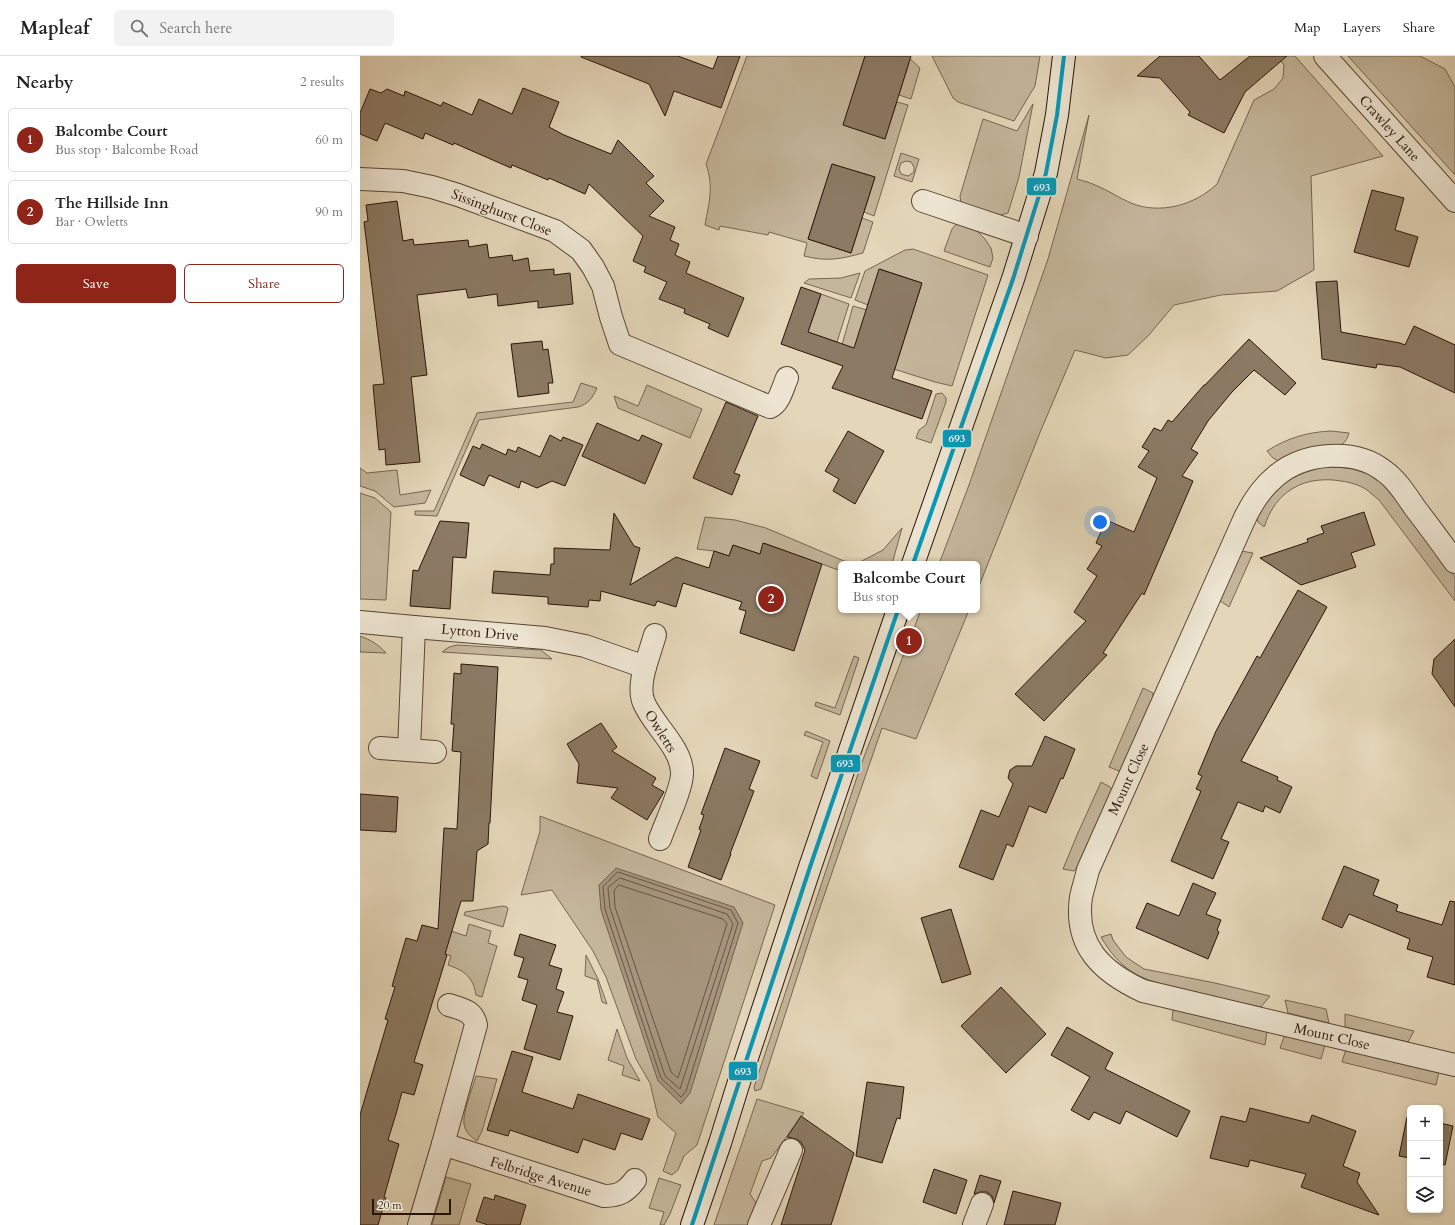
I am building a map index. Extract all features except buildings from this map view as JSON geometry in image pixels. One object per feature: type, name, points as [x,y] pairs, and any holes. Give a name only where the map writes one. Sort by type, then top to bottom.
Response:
[{"type":"street","points":[[914,561],[1027,236],[1046,173],[1057,115],[1064,56]]},
{"type":"street","name":"Crawley Lane","points":[[1325,56],[1455,201]]},
{"type":"street","name":"Sissinghurst Close","points":[[360,179],[403,181],[432,187],[458,195],[555,231],[581,250],[593,267],[603,286],[620,344],[764,406],[774,406],[786,378]]},
{"type":"street","points":[[923,201],[1027,236]]},
{"type":"street","name":"Mount Close","points":[[1455,562],[1401,488],[1384,471],[1365,460],[1346,456],[1328,456],[1311,459],[1294,465],[1277,475],[1264,487],[1252,503],[1243,522],[1088,870],[1081,898],[1081,920],[1084,941],[1097,959],[1116,976],[1143,991],[1455,1065]]},
{"type":"street","points":[[692,1225],[810,867],[897,613]]},
{"type":"street","name":"Lytton Drive","points":[[360,622],[546,638],[585,646],[645,667]]},
{"type":"street","points":[[409,750],[414,627]]},
{"type":"street","name":"Owletts","points":[[655,635],[645,667],[642,691],[644,702],[675,751],[680,761],[682,772],[681,782],[660,839]]},
{"type":"street","points":[[380,748],[435,752]]},
{"type":"street","points":[[419,1225],[476,1025],[474,1018],[470,1013],[449,1005]]},
{"type":"street","name":"Felbridge Avenue","points":[[443,1144],[604,1196],[623,1194],[634,1180]]},
{"type":"street","points":[[759,1225],[791,1150]]},
{"type":"street","points":[[974,1225],[982,1204]]},
{"type":"shaded area","points":[[747,56],[865,56],[843,125],[885,139],[897,102],[908,105],[874,216],[864,212],[875,177],[832,164],[808,239],[851,253],[862,218],[873,222],[863,253],[834,259],[812,258],[804,256],[807,243],[769,232],[768,235],[720,226],[719,230],[705,225],[710,187],[706,164]]},
{"type":"shaded area","points":[[888,56],[907,56],[920,68],[911,99],[899,95],[909,63]]},
{"type":"shaded area","points":[[932,56],[1040,56],[1035,86],[1014,121],[958,102],[953,98]]},
{"type":"shaded area","points":[[1281,56],[1295,56],[1383,156],[1311,176],[1314,270],[1277,291],[1221,295],[1174,305],[1149,335],[1128,355],[1106,358],[1075,350],[1041,430],[980,583],[980,561],[940,561],[969,485],[1048,259],[1089,115],[1077,179],[1093,184],[1131,203],[1142,206],[1165,208],[1177,206],[1198,198],[1217,184],[1254,100],[1274,89],[1283,78],[1284,65],[1281,61]]},
{"type":"shaded area","points":[[1348,56],[1420,56],[1445,69],[1455,87],[1455,175]]},
{"type":"shaded area","points":[[1033,104],[1019,177],[1008,213],[1000,215],[961,203],[960,196],[983,119],[1017,131]]},
{"type":"shaded area","points":[[901,153],[919,159],[912,182],[894,176]],"holes":[[[906,161],[911,162],[914,167],[914,172],[908,176],[901,174],[899,169],[901,163]]]},
{"type":"shaded area","points":[[957,223],[974,228],[985,239],[991,248],[993,258],[990,267],[944,251],[952,229]]},
{"type":"shaded area","points":[[913,249],[988,275],[952,386],[840,352],[853,306],[867,310],[856,345],[898,359],[922,283],[880,269],[868,305],[855,300],[865,271],[905,250]]},
{"type":"shaded area","points":[[860,273],[851,298],[804,283],[809,279],[841,278]]},
{"type":"shaded area","points":[[821,294],[849,304],[837,342],[808,332]]},
{"type":"shaded area","points":[[581,383],[597,388],[589,400],[581,406],[479,420],[437,516],[415,515],[415,511],[434,511],[477,413],[573,402]]},
{"type":"shaded area","points":[[647,385],[702,409],[690,438],[618,408],[614,396],[638,406]]},
{"type":"shaded area","points":[[942,393],[946,398],[946,402],[931,443],[916,438],[919,430],[926,425],[936,394]]},
{"type":"shaded area","points":[[1331,431],[1349,433],[1346,441],[1339,446],[1279,461],[1273,458],[1267,451],[1298,436]]},
{"type":"shaded area","points":[[1322,467],[1353,469],[1372,475],[1391,491],[1455,577],[1455,601],[1379,500],[1358,485],[1344,481],[1319,480],[1300,485],[1283,496],[1276,504],[1264,527],[1258,522],[1257,517],[1263,506],[1276,490],[1291,479]]},
{"type":"shaded area","points":[[360,468],[367,473],[397,470],[400,495],[431,490],[425,503],[394,507],[375,491],[360,486]]},
{"type":"shaded area","points":[[360,493],[375,498],[391,512],[386,600],[360,599]]},
{"type":"shaded area","points":[[705,517],[735,520],[766,528],[844,561],[838,561],[838,570],[764,543],[760,554],[733,545],[729,556],[714,551],[697,549]]},
{"type":"shaded area","points":[[902,528],[893,561],[862,561],[883,550]]},
{"type":"shaded area","points":[[1241,551],[1253,553],[1229,607],[1219,600]]},
{"type":"shaded area","points":[[920,613],[968,613],[916,739],[882,728],[815,922],[761,1089],[755,1091],[754,1087],[862,762]]},
{"type":"shaded area","points":[[360,636],[368,639],[386,653],[360,652]]},
{"type":"shaded area","points":[[457,645],[541,650],[552,659],[442,652],[449,647]]},
{"type":"shaded area","points":[[854,656],[859,658],[840,715],[815,706],[816,702],[835,708]]},
{"type":"shaded area","points":[[1143,688],[1153,693],[1153,699],[1122,769],[1119,771],[1109,767]]},
{"type":"shaded area","points":[[806,731],[830,741],[817,779],[811,776],[823,742],[804,735]]},
{"type":"shaded area","points":[[1101,782],[1110,787],[1113,791],[1078,866],[1074,871],[1063,869],[1077,835]]},
{"type":"shaded area","points":[[540,816],[775,905],[697,1145],[684,1156],[678,1170],[672,1175],[663,1171],[676,1133],[658,1117],[650,1083],[636,1059],[606,977],[593,951],[552,890],[521,895],[540,831]]},
{"type":"shaded area","points":[[503,906],[507,907],[508,909],[503,927],[464,915],[465,912]]},
{"type":"shaded area","points":[[469,924],[491,931],[488,943],[497,946],[482,997],[476,995],[473,984],[464,972],[448,965],[451,956],[445,954],[451,931],[466,936]]},
{"type":"shaded area","points":[[1111,934],[1113,940],[1126,957],[1144,969],[1270,996],[1261,1007],[1155,982],[1129,970],[1120,962],[1101,937]]},
{"type":"shaded area","points":[[586,955],[598,979],[607,1004],[602,1002],[597,980],[585,976]]},
{"type":"shaded area","points":[[1285,1000],[1326,1009],[1329,1023],[1288,1013]]},
{"type":"shaded area","points":[[1177,1008],[1267,1031],[1265,1045],[1172,1020],[1173,1010]]},
{"type":"shaded area","points":[[1345,1014],[1414,1031],[1408,1042],[1345,1027]]},
{"type":"shaded area","points":[[617,1029],[627,1058],[640,1081],[622,1075],[624,1066],[608,1060]]},
{"type":"shaded area","points":[[1285,1034],[1325,1045],[1321,1059],[1280,1048]]},
{"type":"shaded area","points":[[1346,1049],[1439,1071],[1436,1085],[1342,1062]]},
{"type":"shaded area","points":[[476,1076],[497,1079],[482,1131],[477,1141],[467,1132],[464,1120],[466,1107]]},
{"type":"shaded area","points":[[757,1099],[804,1113],[771,1158],[762,1161],[750,1194],[756,1203],[748,1225],[714,1225]]},
{"type":"shaded area","points":[[446,1177],[471,1184],[459,1225],[432,1225]]},
{"type":"shaded area","points":[[659,1178],[681,1185],[670,1214],[664,1225],[660,1225],[664,1212],[649,1208]]},
{"type":"water","points":[[616,868],[734,907],[743,923],[690,1093],[681,1104],[658,1081],[601,910],[599,885]]},
{"type":"transit line","name":"693","points":[[914,561],[1013,279],[1046,173],[1057,115],[1064,56]]},
{"type":"transit line","name":"693","points":[[692,1225],[810,867],[897,613]]},
{"type":"place","name":"The Hillside Inn","points":[[771,599]]},
{"type":"place","name":"Balcombe Court","points":[[909,641]]}]
